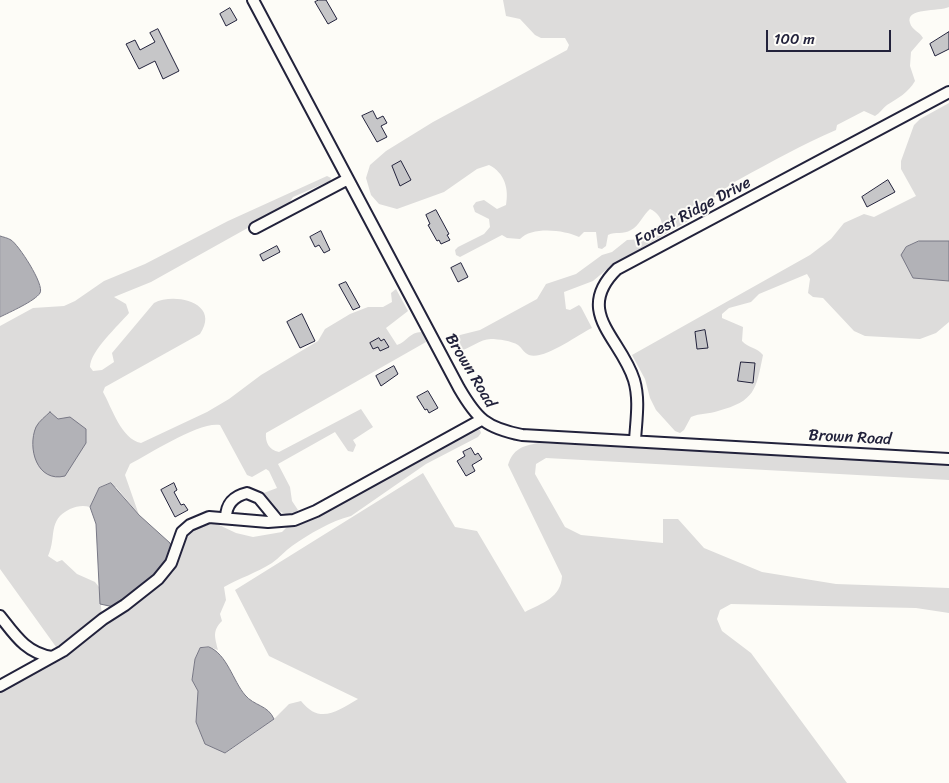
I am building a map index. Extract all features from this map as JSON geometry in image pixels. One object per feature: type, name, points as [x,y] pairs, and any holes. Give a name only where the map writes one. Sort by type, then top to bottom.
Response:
[{"type":"street","name":"Brown Road","points":[[253,0],[459,388],[481,420],[492,427],[522,435],[949,459]]},
{"type":"street","name":"Forest Ridge Drive","points":[[635,441],[637,394],[634,378],[603,323],[597,308],[598,296],[608,278],[617,269],[949,92]]},
{"type":"street","points":[[255,228],[348,179]]},
{"type":"street","points":[[0,686],[63,651],[102,619],[125,605],[158,579],[171,563],[182,532],[190,525],[209,517],[278,521],[294,520],[316,511],[481,420]]},
{"type":"street","points":[[226,518],[226,510],[232,500],[247,493],[259,498],[278,521]]},
{"type":"street","points":[[0,616],[13,634],[29,649],[40,655],[52,657]]},
{"type":"street","points":[[0,674],[11,680]]},
{"type":"shaded area","points":[[503,0],[949,0],[949,7],[918,12],[910,18],[911,25],[923,38],[911,52],[910,66],[915,81],[906,92],[875,116],[864,111],[837,125],[836,130],[799,147],[735,182],[703,206],[700,214],[612,265],[593,281],[564,292],[566,309],[570,310],[579,305],[592,328],[561,346],[536,356],[527,354],[519,346],[509,341],[497,339],[483,341],[459,351],[452,345],[460,335],[480,330],[537,299],[546,284],[576,274],[602,255],[612,252],[627,240],[642,239],[662,228],[662,222],[657,214],[650,209],[631,230],[608,235],[606,246],[602,249],[598,248],[596,232],[584,232],[579,237],[549,230],[532,232],[520,239],[507,238],[502,235],[460,257],[456,255],[455,250],[458,247],[484,234],[490,227],[489,219],[475,212],[473,206],[476,202],[484,200],[497,209],[506,205],[507,193],[505,182],[499,172],[489,165],[477,169],[444,192],[397,209],[379,204],[371,195],[366,178],[370,165],[386,151],[433,122],[567,50],[569,45],[565,38],[541,38],[535,35],[520,19],[506,16]]},
{"type":"shaded area","points":[[949,103],[949,322],[936,333],[920,339],[865,336],[854,331],[823,298],[813,297],[808,293],[810,279],[807,274],[759,294],[751,302],[729,308],[722,314],[722,318],[743,327],[742,341],[763,355],[755,385],[747,398],[740,403],[718,411],[691,417],[684,430],[680,433],[675,431],[656,410],[650,398],[645,379],[632,355],[810,255],[831,239],[844,223],[864,214],[874,217],[916,196],[901,169],[901,161],[914,125],[920,119]]},
{"type":"shaded area","points":[[327,176],[331,178],[330,181],[293,197],[287,206],[151,282],[114,297],[126,304],[129,313],[106,338],[95,354],[90,367],[93,371],[102,370],[114,362],[112,353],[154,303],[163,300],[183,300],[193,303],[205,315],[205,323],[200,334],[105,387],[103,392],[118,422],[128,436],[141,443],[207,412],[229,399],[261,375],[318,341],[325,329],[350,314],[368,307],[383,307],[392,302],[391,293],[396,289],[408,311],[386,328],[397,345],[419,332],[423,332],[426,342],[266,433],[268,445],[279,452],[361,409],[373,427],[353,440],[356,445],[353,452],[348,451],[335,432],[278,464],[290,487],[292,501],[298,510],[293,515],[269,507],[261,494],[277,488],[269,471],[266,469],[252,477],[247,475],[220,425],[211,425],[188,433],[130,464],[125,475],[139,515],[116,487],[99,488],[90,507],[78,507],[63,513],[55,524],[48,556],[57,562],[62,560],[77,574],[95,582],[99,587],[102,616],[59,651],[0,569],[0,326],[33,308],[64,306],[75,301],[104,281],[145,264],[228,221]]},
{"type":"shaded area","points":[[0,236],[11,240],[19,249],[39,282],[40,293],[22,306],[0,317]]},
{"type":"shaded area","points":[[919,241],[949,241],[949,281],[913,278],[901,255],[906,247]]},
{"type":"shaded area","points":[[50,412],[58,419],[70,417],[86,429],[86,443],[65,476],[55,477],[47,474],[41,469],[34,454],[33,444],[36,427]]},
{"type":"shaded area","points":[[475,429],[480,430],[481,433],[478,437],[426,464],[351,516],[328,525],[306,537],[289,548],[272,563],[224,587],[226,600],[220,614],[222,621],[215,634],[218,650],[209,647],[200,648],[195,659],[192,680],[198,691],[196,722],[226,753],[274,719],[289,704],[301,701],[315,712],[329,714],[358,699],[269,656],[235,590],[423,473],[455,527],[477,531],[525,612],[550,599],[558,590],[562,576],[508,465],[515,452],[527,445],[538,443],[949,465],[949,480],[546,458],[536,464],[535,474],[565,527],[581,535],[663,543],[663,519],[678,519],[704,548],[762,572],[836,584],[949,588],[949,613],[916,608],[731,604],[720,610],[717,619],[722,631],[751,653],[847,783],[0,783],[0,692],[63,657],[104,622],[128,609],[173,572],[184,541],[197,527],[205,524],[217,524],[236,533],[253,537],[282,532],[290,524],[329,510],[463,433]]},
{"type":"shaded area","points":[[111,483],[139,515],[170,543],[173,552],[163,568],[114,607],[100,604],[96,524],[90,507],[99,488]]},
{"type":"shaded area","points":[[209,647],[221,655],[245,695],[265,708],[274,719],[225,753],[205,744],[196,722],[198,691],[192,680],[195,659],[200,648]]},
{"type":"building","points":[[326,0],[337,19],[328,24],[315,2]]},
{"type":"building","points":[[230,8],[237,20],[226,26],[220,14]]},
{"type":"building","points":[[158,29],[179,71],[163,79],[155,61],[139,69],[126,44],[135,40],[140,50],[155,42],[150,33]]},
{"type":"building","points":[[949,32],[949,49],[935,56],[930,44]]},
{"type":"building","points":[[373,111],[377,119],[383,116],[387,123],[381,126],[387,137],[377,142],[362,116]]},
{"type":"building","points":[[401,161],[411,180],[400,186],[392,166]]},
{"type":"building","points":[[888,180],[895,192],[867,207],[862,197]]},
{"type":"building","points":[[436,210],[449,234],[447,235],[450,240],[441,244],[439,240],[437,241],[428,225],[430,224],[426,215]]},
{"type":"building","points":[[321,231],[330,250],[324,253],[319,245],[315,247],[310,237]]},
{"type":"building","points":[[277,246],[280,252],[263,261],[260,255]]},
{"type":"building","points":[[461,263],[468,277],[458,282],[451,268]]},
{"type":"building","points":[[346,282],[360,307],[353,310],[339,285]]},
{"type":"building","points":[[302,314],[315,341],[300,348],[287,322]]},
{"type":"building","points":[[705,330],[708,348],[697,349],[695,332]]},
{"type":"building","points":[[379,338],[381,341],[384,339],[389,347],[380,351],[378,347],[373,349],[370,343]]},
{"type":"building","points":[[741,362],[755,363],[753,383],[738,381]]},
{"type":"building","points":[[394,366],[398,374],[381,386],[376,376]]},
{"type":"building","points":[[428,391],[438,408],[429,413],[417,397]]},
{"type":"building","points":[[471,448],[475,455],[478,453],[482,459],[472,465],[475,471],[466,476],[457,461],[465,456],[463,452]]},
{"type":"building","points":[[174,483],[177,490],[174,492],[181,505],[184,504],[188,510],[175,517],[161,490]]}]
